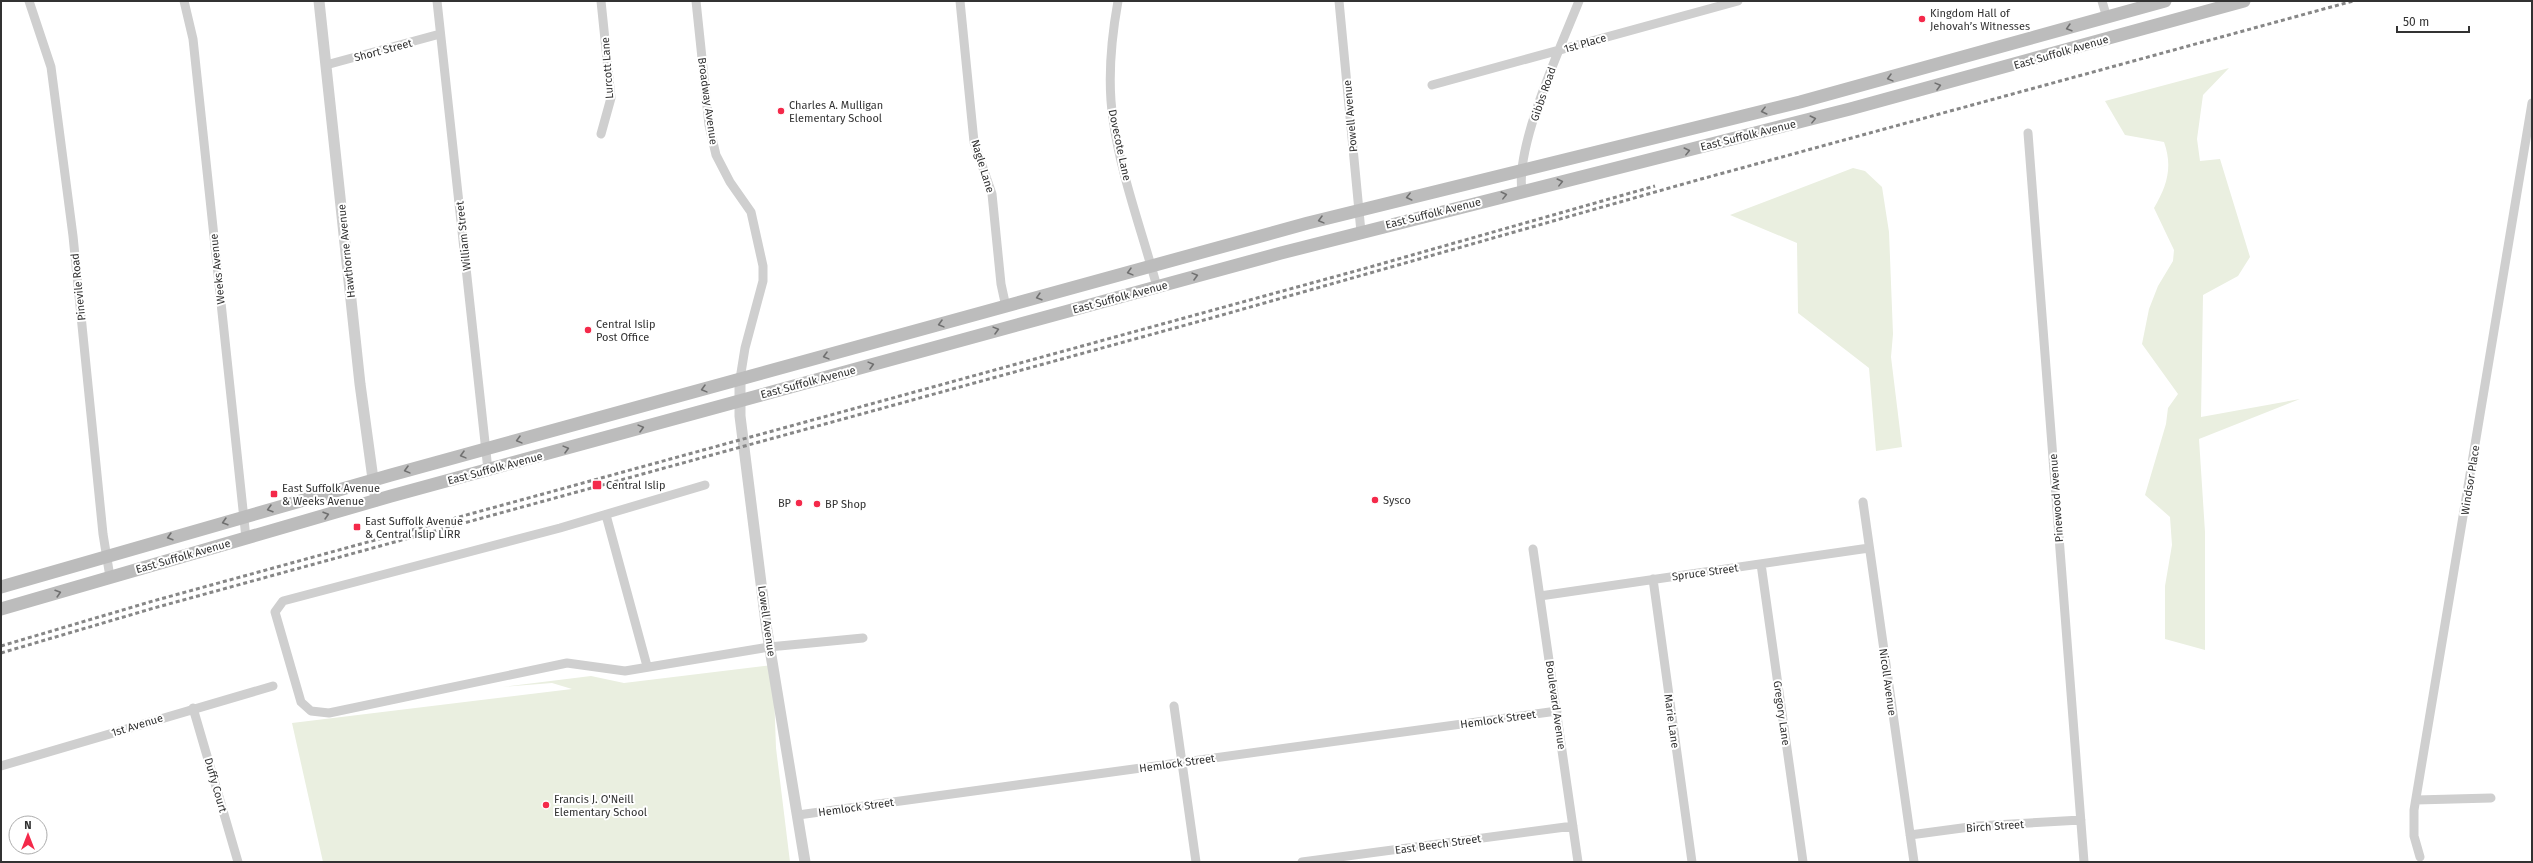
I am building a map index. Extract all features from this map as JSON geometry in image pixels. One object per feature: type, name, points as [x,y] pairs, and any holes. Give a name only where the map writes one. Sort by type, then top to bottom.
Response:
[{"type":"main road","name":"East Suffolk Avenue","points":[[1,587],[484,449],[1358,210],[1815,98],[2165,1]]},
{"type":"main road","name":"East Suffolk Avenue","points":[[1,609],[376,501],[1157,287],[1361,232],[1886,100],[2244,1]]},
{"type":"street","name":"Pinevile Road","points":[[30,1],[51,67],[73,236],[106,556],[110,577]]},
{"type":"street","name":"Weeks Avenue","points":[[184,1],[193,39],[242,517],[246,538]]},
{"type":"street","name":"Hawthorne Avenue","points":[[319,1],[376,501]]},
{"type":"street","name":"William Street","points":[[437,1],[484,449],[488,470]]},
{"type":"street","name":"Lurcott Lane","points":[[601,1],[611,98],[601,134]]},
{"type":"street","name":"Broadway Avenue","points":[[696,1],[709,124],[716,154],[730,182],[751,212],[763,266],[763,281],[745,348],[740,379]]},
{"type":"street","name":"Nagle Lane","points":[[960,1],[974,142],[992,194],[1001,284],[1006,307]]},
{"type":"street","name":"Dovecote Lane","points":[[1118,1],[1111,53],[1113,119],[1121,158],[1157,287]]},
{"type":"street","name":"Powell Avenue","points":[[1339,1],[1361,232]]},
{"type":"street","name":"Gibbs Road","points":[[1522,191],[1521,170],[1524,153],[1558,51],[1579,1]]},
{"type":"street","name":"1st Place","points":[[1432,85],[1738,1]]},
{"type":"street","points":[[2102,1],[2107,18]]},
{"type":"street","name":"Short Street","points":[[326,65],[440,34]]},
{"type":"street","name":"Windsor Place","points":[[2420,857],[2414,836],[2416,800],[2532,103]]},
{"type":"street","name":"Pinewood Avenue","points":[[2028,134],[2084,862]]},
{"type":"street","name":"Lowell Avenue","points":[[740,379],[739,401],[769,647],[805,862]]},
{"type":"street","points":[[705,485],[606,515],[297,596],[283,601],[275,612],[301,702],[311,711],[329,713],[567,663],[625,671],[647,666],[769,647],[863,638]]},
{"type":"street","name":"Nicoll Avenue","points":[[1863,502],[1914,862]]},
{"type":"street","points":[[606,515],[647,666]]},
{"type":"street","name":"Spruce Street","points":[[1540,596],[1869,548]]},
{"type":"street","name":"Boulevard Avenue","points":[[1533,549],[1578,862]]},
{"type":"street","name":"Gregory Lane","points":[[1761,564],[1803,862]]},
{"type":"street","name":"Marie Lane","points":[[1652,579],[1692,862]]},
{"type":"street","name":"1st Avenue","points":[[1,766],[273,686]]},
{"type":"street","points":[[1174,706],[1196,862]]},
{"type":"street","name":"Duffy Court","points":[[194,708],[238,862]]},
{"type":"street","name":"Hemlock Street","points":[[798,815],[1556,711]]},
{"type":"street","points":[[2416,800],[2491,798]]},
{"type":"street","name":"Birch Street","points":[[1910,835],[1976,826],[2081,820]]},
{"type":"street","name":"East Beech Street","points":[[1302,862],[1573,826]]},
{"type":"shaded area","points":[[2229,68],[2203,95],[2197,139],[2200,161],[2220,159],[2250,257],[2238,276],[2203,295],[2201,417],[2300,399],[2199,439],[2205,532],[2205,650],[2165,639],[2165,586],[2172,545],[2170,517],[2145,495],[2166,424],[2168,408],[2178,394],[2142,344],[2149,309],[2158,286],[2173,261],[2174,250],[2154,208],[2162,192],[2167,176],[2167,151],[2164,142],[2125,135],[2105,101]]},
{"type":"shaded area","points":[[1853,168],[1865,171],[1882,187],[1889,232],[1893,334],[1891,357],[1902,447],[1876,451],[1869,368],[1798,313],[1797,243],[1730,215]]},
{"type":"shaded area","name":"Francis J. O'Neill Elementary School","points":[[773,665],[776,748],[790,862],[323,862],[292,723],[572,689],[552,683],[502,687],[591,676],[624,683]]},
{"type":"railway","points":[[1,653],[154,608],[1215,317],[1694,181],[2353,1]]},
{"type":"railway","points":[[1,646],[153,601],[1370,267],[1655,186]]},
{"type":"place","name":"Kingdom Hall of Jehovah’s Witnesses","points":[[1922,19]]},
{"type":"place","name":"Charles A. Mulligan Elementary School","points":[[781,111]]},
{"type":"place","name":"Central Islip Post Office","points":[[588,330]]},
{"type":"place","name":"Central Islip","points":[[597,485]]},
{"type":"place","name":"East Suffolk Avenue & Weeks Avenue","points":[[274,494]]},
{"type":"place","name":"Sysco","points":[[1375,500]]},
{"type":"place","name":"BP","points":[[799,503]]},
{"type":"place","name":"BP Shop","points":[[817,504]]},
{"type":"place","name":"East Suffolk Avenue & Central Islip LIRR","points":[[357,527]]},
{"type":"place","name":"Francis J. O'Neill Elementary School","points":[[546,805]]}]
